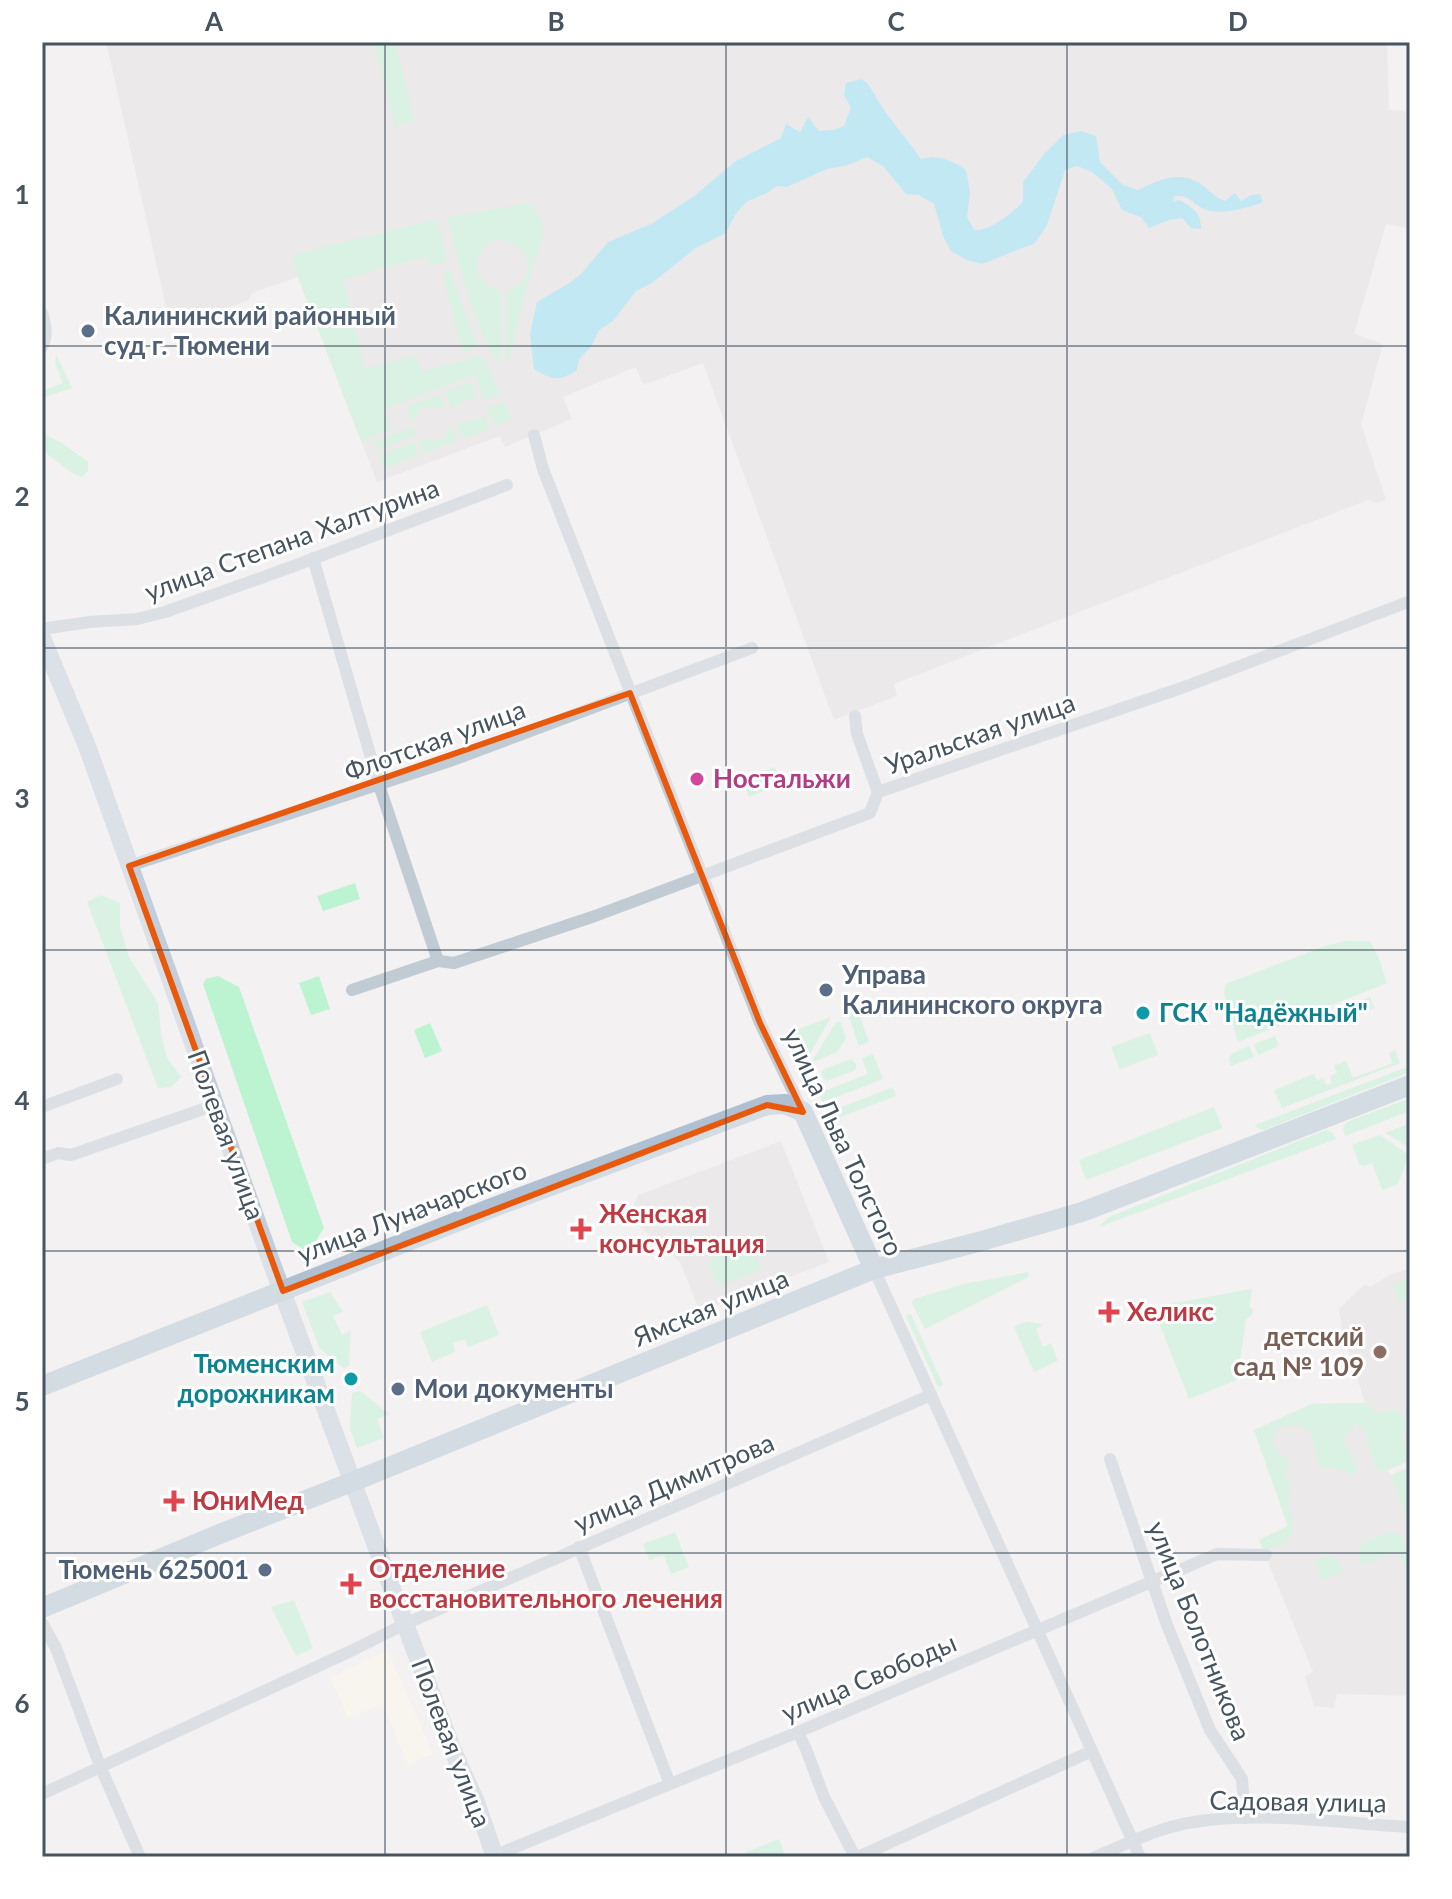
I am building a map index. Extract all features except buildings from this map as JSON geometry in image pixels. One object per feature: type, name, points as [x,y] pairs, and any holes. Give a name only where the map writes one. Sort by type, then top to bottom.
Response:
[{"type":"main road","name":"Ямская улица","points":[[42,1608],[874,1269],[1082,1212],[1410,1085]]},
{"type":"main road","name":"улица Луначарского","points":[[42,1386],[489,1209],[767,1105],[785,1104],[803,1112]]},
{"type":"main road","name":"улица Льва Толстого","points":[[803,1112],[874,1269]]},
{"type":"street","points":[[42,313],[46,339],[42,347]]},
{"type":"street","name":"улица Льва Толстого","points":[[534,435],[543,469],[760,1023],[803,1112]]},
{"type":"street","name":"улица Степана Халтурина","points":[[42,629],[137,619],[165,612],[507,485]]},
{"type":"street","points":[[313,558],[379,785],[438,961]]},
{"type":"street","name":"Уральская улица","points":[[352,990],[438,961],[454,963],[595,916],[870,813],[878,792],[1187,686],[1408,602]]},
{"type":"street","name":"Полевая улица","points":[[42,638],[48,670],[87,746],[215,1105],[405,1624],[453,1751],[476,1802],[493,1857]]},
{"type":"street","name":"Флотская улица","points":[[129,866],[453,760],[752,648]]},
{"type":"street","points":[[855,716],[857,734],[878,792]]},
{"type":"street","points":[[42,1107],[117,1079]]},
{"type":"street","points":[[42,1159],[58,1153],[71,1155],[215,1105]]},
{"type":"street","name":"улица Льва Толстого","points":[[874,1269],[1140,1857]]},
{"type":"street","name":"улица Димитрова","points":[[42,1794],[405,1624],[931,1395]]},
{"type":"street","name":"улица Болотникова","points":[[1110,1459],[1152,1582],[1210,1730],[1242,1779],[1245,1818]]},
{"type":"street","points":[[579,1547],[670,1784]]},
{"type":"street","name":"улица Свободы","points":[[493,1857],[798,1732],[1217,1554],[1266,1555]]},
{"type":"street","points":[[42,1623],[56,1648],[100,1766],[140,1857]]},
{"type":"street","points":[[798,1732],[824,1797],[856,1857],[1092,1751]]},
{"type":"street","name":"Садовая улица","points":[[1095,1857],[1171,1827],[1194,1822],[1245,1818],[1410,1827]]},
{"type":"highlighted area","points":[[630,693],[760,1023],[803,1112],[767,1105],[283,1291],[129,866]]},
{"type":"shaded area","points":[[106,42],[1387,42],[1389,110],[1410,111],[1410,229],[1386,224],[1354,334],[1383,344],[1361,424],[1386,500],[1376,503],[1368,500],[894,684],[897,696],[834,720],[703,363],[643,385],[636,367],[563,397],[572,419],[505,447],[500,436],[377,482],[298,277],[252,293],[249,300],[171,329]]},
{"type":"shaded area","points":[[781,1141],[829,1262],[699,1309],[680,1262],[641,1228],[633,1206],[638,1195]]},
{"type":"shaded area","points":[[1410,1268],[1410,1461],[1388,1470],[1391,1475],[1410,1467],[1410,1696],[1337,1694],[1334,1708],[1314,1706],[1305,1676],[1313,1672],[1259,1540],[1288,1526],[1254,1430],[1312,1404],[1365,1403],[1342,1330],[1339,1309],[1365,1284],[1370,1287],[1391,1274]]},
{"type":"shaded area","points":[[388,1650],[433,1754],[408,1765],[383,1704],[348,1718],[330,1677]]},
{"type":"green space","points":[[374,42],[395,42],[414,121],[395,126]]},
{"type":"green space","points":[[528,203],[540,217],[543,235],[522,302],[510,358],[506,358],[506,291],[521,283],[528,272],[527,261],[513,243],[502,240],[491,243],[478,260],[480,277],[500,291],[501,359],[496,360],[473,309],[448,218]]},
{"type":"green space","points":[[434,220],[438,222],[447,262],[430,266],[427,256],[343,279],[365,369],[417,356],[421,372],[479,356],[483,357],[501,394],[485,400],[475,375],[384,409],[391,429],[361,441],[292,255]]},
{"type":"green space","points":[[450,272],[478,347],[463,353],[442,274]]},
{"type":"green space","points":[[56,355],[72,388],[42,398],[42,391],[63,383],[55,363]]},
{"type":"green space","points":[[472,382],[477,397],[450,407],[445,392]]},
{"type":"green space","points":[[440,394],[445,409],[423,408],[412,422],[407,407]]},
{"type":"green space","points":[[505,402],[511,419],[494,426],[487,408]]},
{"type":"green space","points":[[484,416],[489,429],[462,439],[457,425]]},
{"type":"green space","points":[[414,427],[416,435],[377,450],[374,442]]},
{"type":"green space","points":[[452,427],[456,441],[424,453],[419,440],[440,440]]},
{"type":"green space","points":[[42,433],[88,462],[88,471],[82,477],[72,473],[42,450]]},
{"type":"green space","points":[[414,442],[419,455],[384,469],[379,456]]},
{"type":"green space","points":[[775,767],[782,784],[749,797],[742,780]]},
{"type":"green space","points":[[355,883],[360,899],[323,911],[317,896]]},
{"type":"green space","points":[[101,895],[120,903],[120,927],[129,957],[158,1003],[167,1058],[181,1077],[171,1087],[158,1088],[87,902]]},
{"type":"green space","points":[[1346,941],[1370,941],[1387,983],[1238,1042],[1224,993],[1226,984]]},
{"type":"green space","points":[[218,976],[239,987],[324,1228],[313,1245],[303,1249],[292,1242],[203,984],[206,979]]},
{"type":"green space","points":[[319,976],[330,1009],[311,1015],[299,983]]},
{"type":"green space","points":[[1370,997],[1375,1008],[1352,1017],[1348,1006]]},
{"type":"green space","points":[[847,1011],[858,1011],[869,1042],[859,1046]]},
{"type":"green space","points":[[831,1017],[805,1063],[793,1031]]},
{"type":"green space","points":[[840,1021],[846,1038],[837,1052],[811,1063],[836,1022]]},
{"type":"green space","points":[[430,1023],[442,1051],[425,1058],[414,1030]]},
{"type":"green space","points":[[1150,1033],[1158,1055],[1120,1069],[1111,1047]]},
{"type":"green space","points":[[1275,1036],[1279,1046],[1258,1055],[1254,1044]]},
{"type":"green space","points":[[1249,1046],[1254,1057],[1231,1066],[1231,1054]]},
{"type":"green space","points":[[1395,1050],[1400,1063],[1282,1108],[1274,1090],[1314,1074],[1317,1081],[1323,1078],[1326,1085],[1332,1083],[1330,1076],[1337,1073],[1334,1066],[1346,1061],[1353,1078],[1393,1063],[1389,1053]]},
{"type":"green space","points":[[873,1054],[883,1079],[823,1102],[819,1093],[868,1074],[862,1058]]},
{"type":"green space","points":[[851,1059],[856,1064],[856,1070],[826,1081],[822,1077],[822,1070]]},
{"type":"green space","points":[[1410,1066],[1410,1072],[1264,1130],[1255,1125]]},
{"type":"green space","points":[[893,1087],[896,1096],[827,1122],[824,1114]]},
{"type":"green space","points":[[1410,1098],[1410,1111],[1345,1136],[1343,1128],[1347,1122]]},
{"type":"green space","points":[[1214,1107],[1222,1128],[1086,1180],[1079,1160]]},
{"type":"green space","points":[[1410,1123],[1410,1148],[1385,1133]]},
{"type":"green space","points":[[1326,1130],[1333,1133],[1336,1139],[1099,1227],[1109,1217]]},
{"type":"green space","points":[[1380,1135],[1409,1155],[1398,1184],[1382,1190],[1372,1163],[1360,1165],[1352,1145]]},
{"type":"green space","points":[[751,1244],[761,1270],[718,1286],[708,1260]]},
{"type":"green space","points":[[1028,1272],[1029,1277],[925,1329],[912,1303],[914,1299],[964,1284]]},
{"type":"green space","points":[[1410,1277],[1410,1299],[1400,1302],[1393,1285]]},
{"type":"green space","points":[[1252,1289],[1249,1308],[1253,1309],[1252,1315],[1246,1319],[1237,1380],[1189,1399],[1158,1320],[1159,1310],[1164,1305]]},
{"type":"green space","points":[[330,1292],[343,1312],[333,1316],[342,1335],[351,1331],[349,1366],[344,1368],[320,1349],[302,1302]]},
{"type":"green space","points":[[487,1305],[499,1335],[468,1347],[465,1339],[453,1343],[455,1352],[432,1362],[420,1332]]},
{"type":"green space","points":[[911,1314],[943,1385],[938,1387],[906,1316]]},
{"type":"green space","points":[[1029,1322],[1041,1324],[1036,1329],[1043,1347],[1051,1343],[1058,1361],[1034,1372],[1014,1327]]},
{"type":"green space","points":[[360,1391],[389,1414],[377,1419],[384,1438],[357,1448],[350,1429],[352,1393]]},
{"type":"green space","points":[[1365,1403],[1377,1413],[1391,1410],[1402,1412],[1406,1423],[1403,1442],[1410,1444],[1410,1461],[1381,1472],[1371,1458],[1367,1433],[1356,1423],[1343,1439],[1358,1470],[1351,1475],[1336,1468],[1321,1468],[1312,1433],[1297,1425],[1279,1427],[1273,1444],[1290,1461],[1285,1471],[1290,1489],[1288,1507],[1293,1519],[1292,1532],[1281,1545],[1264,1550],[1259,1540],[1288,1526],[1254,1430],[1312,1404]]},
{"type":"green space","points":[[1410,1467],[1410,1528],[1391,1475]]},
{"type":"green space","points":[[675,1532],[689,1567],[671,1574],[664,1555],[649,1560],[643,1544]]},
{"type":"green space","points":[[1388,1533],[1402,1536],[1410,1555],[1410,1581],[1398,1551],[1361,1565],[1358,1554],[1363,1542]]},
{"type":"green space","points":[[1326,1556],[1338,1561],[1343,1572],[1322,1580],[1315,1561]]},
{"type":"green space","points":[[294,1600],[313,1648],[296,1656],[271,1607]]},
{"type":"green space","points":[[779,1839],[786,1857],[748,1857],[746,1852]]},
{"type":"water","points":[[862,79],[921,159],[944,159],[966,170],[970,192],[967,217],[974,230],[994,225],[1023,202],[1023,182],[1045,153],[1063,135],[1081,131],[1096,136],[1100,162],[1123,185],[1138,190],[1179,177],[1197,182],[1225,201],[1235,193],[1241,201],[1260,194],[1263,202],[1217,212],[1204,209],[1185,197],[1174,196],[1173,202],[1179,200],[1195,211],[1201,229],[1191,228],[1182,218],[1149,228],[1141,217],[1122,210],[1112,189],[1092,172],[1077,166],[1065,170],[1047,225],[1035,243],[982,264],[951,251],[943,236],[934,204],[919,195],[906,194],[883,166],[867,157],[827,169],[787,187],[777,186],[746,202],[726,233],[696,248],[652,283],[636,291],[613,321],[599,330],[591,347],[579,359],[577,370],[556,378],[534,369],[530,334],[537,302],[582,273],[608,242],[651,224],[693,197],[736,161],[781,138],[786,124],[800,132],[808,117],[819,131],[844,126],[851,108],[844,95],[846,83]]},
{"type":"place","name":"Калининский районный суд г. Тюмени","points":[[88,331]]},
{"type":"place","name":"Ностальжи","points":[[697,779]]},
{"type":"place","name":"Управа Калининского округа","points":[[826,990]]},
{"type":"place","name":"ГСК \"Надёжный\"","points":[[1143,1013]]},
{"type":"place","name":"Женская консультация","points":[[581,1229]]},
{"type":"place","name":"Хеликс","points":[[1109,1312]]},
{"type":"place","name":"детский сад № 109","points":[[1380,1352]]},
{"type":"place","name":"Тюменским дорожникам","points":[[351,1379]]},
{"type":"place","name":"Мои документы","points":[[398,1389]]},
{"type":"place","name":"ЮниМед","points":[[174,1501]]},
{"type":"place","name":"Тюмень 625001","points":[[265,1570]]},
{"type":"place","name":"Отделение восстановительного лечения","points":[[351,1584]]}]
